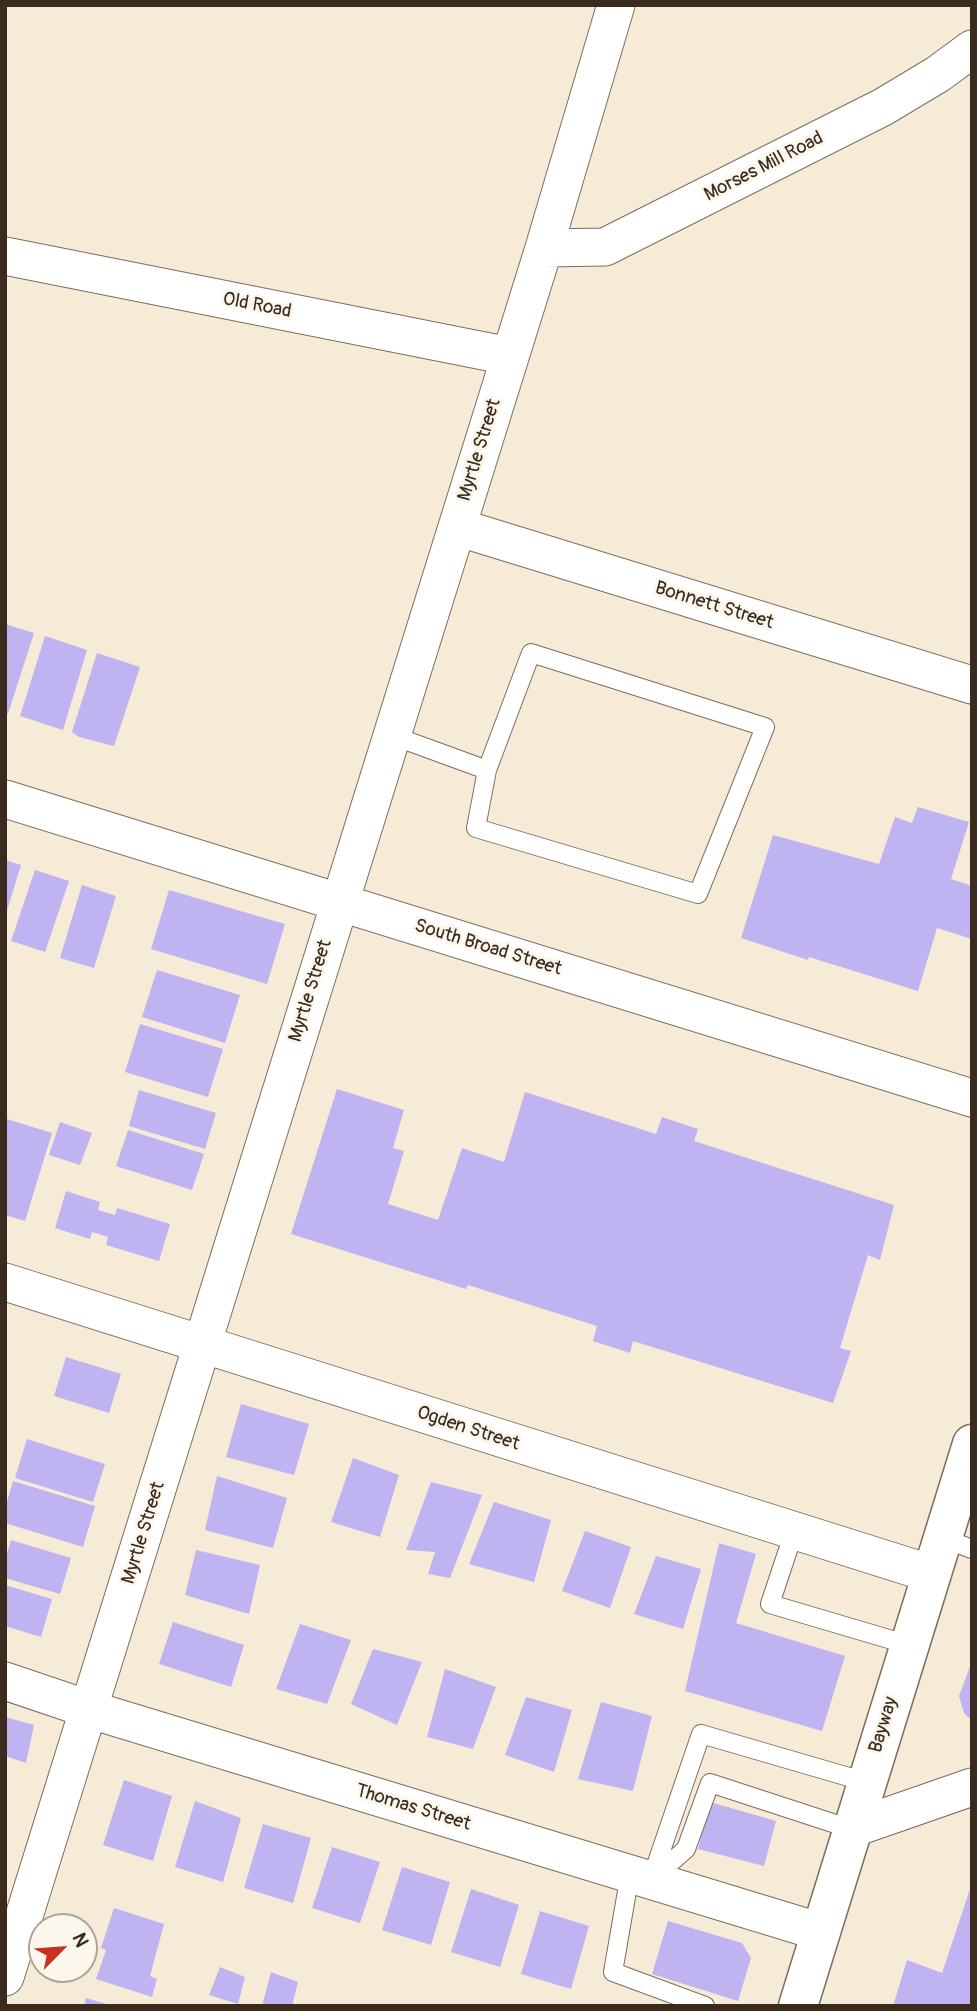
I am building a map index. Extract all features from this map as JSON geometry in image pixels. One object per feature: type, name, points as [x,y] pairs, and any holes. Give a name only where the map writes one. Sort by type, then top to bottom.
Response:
[{"type":"main road","name":"Bayway","points":[[798,2006],[932,1574],[957,1544],[972,1444]]},
{"type":"street","name":"Myrtle Street","points":[[5,1977],[544,248],[616,5]]},
{"type":"street","name":"Morses Mill Road","points":[[544,248],[605,247],[883,107],[938,74],[972,49]]},
{"type":"street","name":"Old Road","points":[[5,256],[509,356]]},
{"type":"street","name":"Bonnett Street","points":[[457,527],[972,685]]},
{"type":"street","name":"South Broad Street","points":[[5,799],[972,1098]]},
{"type":"street","name":"Ogden Street","points":[[5,1282],[932,1574]]},
{"type":"street","name":"Thomas Street","points":[[5,1681],[88,1709],[821,1931]]},
{"type":"street","points":[[851,1829],[972,1787]]},
{"type":"lane","points":[[531,653],[765,727],[698,894],[477,828],[487,770],[531,653]]},
{"type":"lane","points":[[391,735],[487,770]]},
{"type":"lane","points":[[794,1532],[770,1604],[909,1645]]},
{"type":"lane","points":[[705,2006],[613,1972],[640,1877],[701,1734],[866,1782]]},
{"type":"lane","points":[[640,1877],[686,1849],[710,1783],[851,1829]]},
{"type":"building","points":[[5,624],[34,633],[8,714],[5,713]]},
{"type":"building","points":[[45,636],[87,650],[63,730],[20,716]]},
{"type":"building","points":[[97,653],[140,667],[114,746],[79,737],[72,732]]},
{"type":"building","points":[[918,807],[969,822],[951,879],[972,886],[972,939],[937,928],[918,991],[741,938],[773,835],[879,864],[895,817],[912,823]]},
{"type":"building","points":[[5,860],[21,865],[6,914],[5,914]]},
{"type":"building","points":[[35,870],[69,881],[45,952],[11,941]]},
{"type":"building","points":[[82,885],[116,896],[94,968],[60,958]]},
{"type":"building","points":[[169,890],[285,924],[267,984],[151,949]]},
{"type":"building","points":[[157,970],[240,995],[225,1043],[142,1017]]},
{"type":"building","points":[[140,1024],[223,1049],[208,1097],[125,1072]]},
{"type":"building","points":[[337,1089],[404,1110],[393,1148],[404,1151],[388,1204],[438,1220],[462,1148],[504,1162],[525,1092],[656,1134],[662,1117],[698,1129],[694,1141],[894,1205],[880,1260],[868,1255],[840,1348],[851,1351],[833,1403],[633,1341],[630,1353],[593,1341],[597,1326],[468,1285],[466,1289],[291,1234]]},
{"type":"building","points":[[139,1090],[216,1113],[205,1149],[129,1126]]},
{"type":"building","points":[[7,1119],[52,1133],[25,1221],[5,1215]]},
{"type":"building","points":[[60,1122],[92,1133],[80,1165],[49,1155]]},
{"type":"building","points":[[128,1130],[204,1154],[192,1190],[116,1166]]},
{"type":"building","points":[[66,1191],[100,1202],[98,1210],[115,1215],[117,1208],[170,1224],[159,1261],[106,1245],[108,1237],[92,1232],[90,1239],[55,1228]]},
{"type":"building","points":[[66,1357],[121,1374],[109,1413],[54,1396]]},
{"type":"building","points":[[241,1404],[309,1424],[294,1475],[226,1457]]},
{"type":"building","points":[[27,1439],[105,1464],[93,1502],[15,1478]]},
{"type":"building","points":[[353,1458],[399,1475],[380,1537],[331,1522]]},
{"type":"building","points":[[217,1476],[287,1498],[273,1548],[205,1530]]},
{"type":"building","points":[[13,1481],[95,1506],[83,1547],[5,1523],[5,1508]]},
{"type":"building","points":[[431,1482],[482,1495],[450,1578],[428,1574],[435,1552],[406,1550]]},
{"type":"building","points":[[494,1502],[551,1520],[534,1582],[469,1564]]},
{"type":"building","points":[[585,1531],[631,1547],[610,1608],[562,1591]]},
{"type":"building","points":[[11,1540],[71,1558],[60,1594],[5,1578],[5,1560]]},
{"type":"building","points":[[719,1543],[756,1554],[736,1623],[845,1656],[822,1731],[685,1691]]},
{"type":"building","points":[[196,1550],[260,1565],[249,1614],[185,1595]]},
{"type":"building","points":[[656,1556],[701,1569],[683,1629],[634,1614]]},
{"type":"building","points":[[5,1585],[52,1599],[41,1637],[5,1626]]},
{"type":"building","points":[[173,1622],[244,1645],[231,1687],[159,1664]]},
{"type":"building","points":[[300,1624],[351,1640],[327,1704],[276,1689]]},
{"type":"building","points":[[373,1649],[422,1662],[397,1725],[351,1704]]},
{"type":"building","points":[[972,1661],[972,1721],[964,1713],[959,1696]]},
{"type":"building","points":[[445,1669],[496,1687],[473,1749],[427,1737]]},
{"type":"building","points":[[526,1697],[572,1710],[554,1772],[505,1755]]},
{"type":"building","points":[[601,1702],[652,1716],[633,1791],[578,1779]]},
{"type":"building","points":[[5,1717],[34,1725],[26,1763],[5,1756]]},
{"type":"building","points":[[124,1780],[172,1796],[153,1861],[103,1845]]},
{"type":"building","points":[[195,1801],[241,1818],[223,1882],[175,1867]]},
{"type":"building","points":[[710,1802],[776,1821],[764,1866],[698,1849]]},
{"type":"building","points":[[263,1824],[311,1838],[293,1903],[244,1888]]},
{"type":"building","points":[[332,1847],[380,1862],[360,1923],[312,1908]]},
{"type":"building","points":[[402,1867],[450,1882],[431,1945],[382,1930]]},
{"type":"building","points":[[972,1883],[972,2006],[893,2006],[907,1960],[942,1973]]},
{"type":"building","points":[[471,1889],[519,1905],[500,1967],[451,1952]]},
{"type":"building","points":[[114,1908],[164,1924],[150,1976],[157,1979],[152,1997],[98,1980],[106,1950],[101,1948]]},
{"type":"building","points":[[540,1911],[589,1926],[571,1989],[521,1974]]},
{"type":"building","points":[[668,1921],[742,1943],[751,1958],[738,2001],[652,1974]]},
{"type":"building","points":[[220,1967],[245,1977],[238,2004],[209,1995]]},
{"type":"building","points":[[271,1972],[298,1982],[292,2006],[262,2006]]},
{"type":"building","points":[[86,1998],[110,2005],[110,2006],[84,2006]]}]
